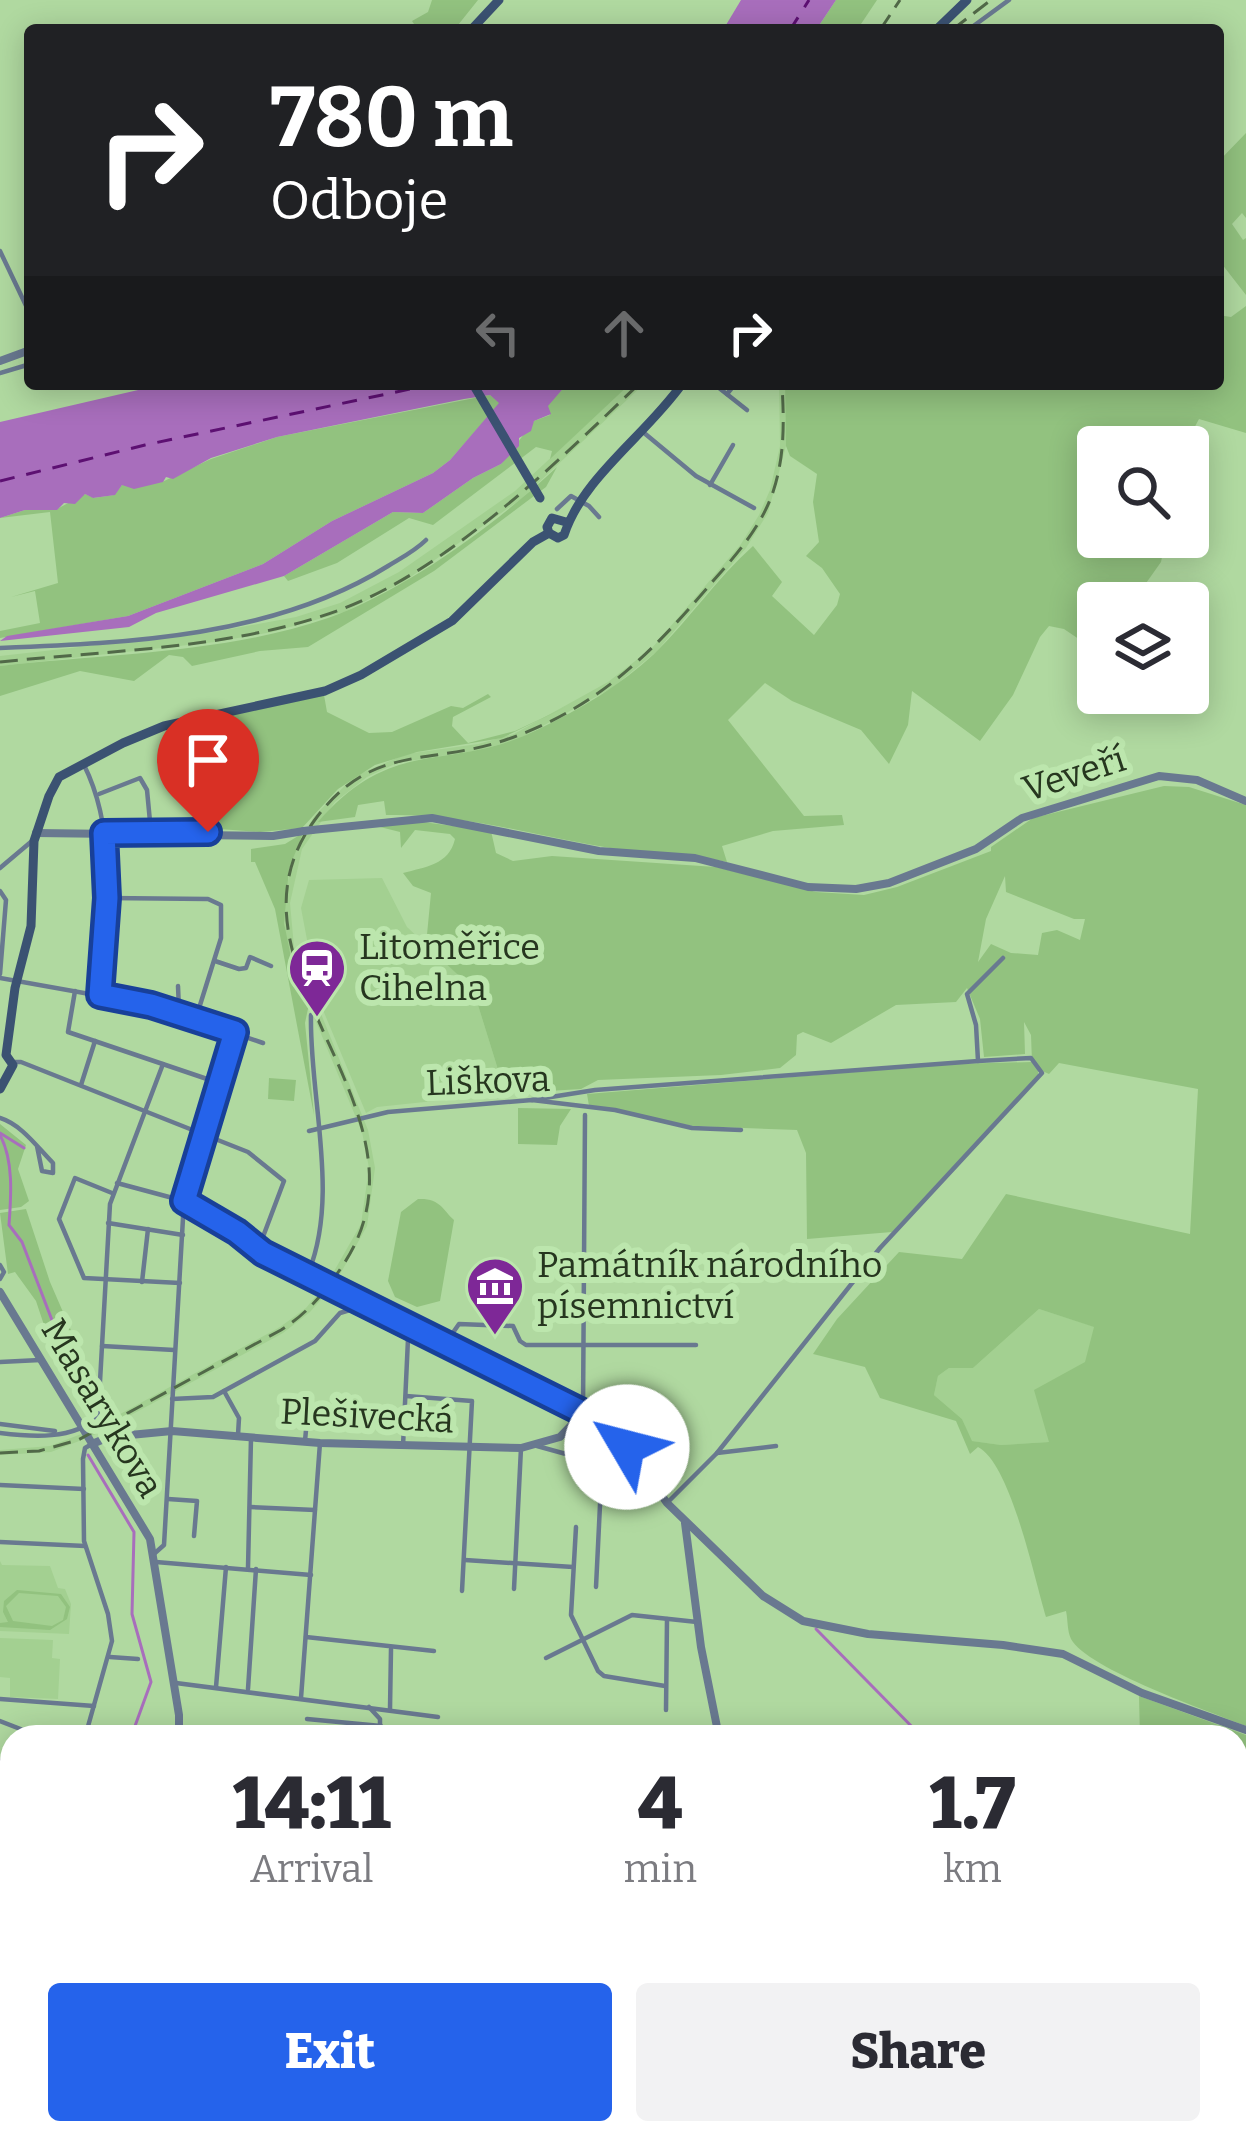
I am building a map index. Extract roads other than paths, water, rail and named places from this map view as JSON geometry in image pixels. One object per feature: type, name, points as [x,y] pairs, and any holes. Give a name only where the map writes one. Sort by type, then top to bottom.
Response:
[{"type":"main road","points":[[478,24],[500,0]]},
{"type":"main road","points":[[942,24],[967,0]]},
{"type":"main road","points":[[477,390],[540,498],[556,507],[566,522]]},
{"type":"main road","points":[[556,507],[547,527],[554,537],[564,535],[566,522],[590,485],[677,390]]},
{"type":"main road","points":[[0,1089],[31,926],[35,837],[54,784],[62,775],[164,726],[325,691],[361,675],[452,621],[533,542],[549,533]]},
{"type":"street","points":[[976,24],[1009,0]]},
{"type":"street","points":[[0,251],[24,301]]},
{"type":"street","points":[[722,390],[747,410]]},
{"type":"street","points":[[727,394],[730,390]]},
{"type":"street","points":[[643,432],[710,485],[754,508]]},
{"type":"street","points":[[710,485],[733,445]]},
{"type":"street","points":[[556,507],[571,496],[598,517]]},
{"type":"street","points":[[0,648],[174,634],[271,617],[351,589],[426,540]]},
{"type":"street","points":[[83,763],[99,794],[104,833],[107,898],[100,995]]},
{"type":"street","name":"Veveří","points":[[35,837],[151,832],[273,836],[432,818],[599,850],[694,858],[808,887],[872,888],[976,849],[1022,818],[1167,775],[1197,780],[1246,801]]},
{"type":"street","points":[[99,794],[140,778],[147,790],[151,832]]},
{"type":"street","points":[[0,868],[35,837]]},
{"type":"street","points":[[0,891],[6,900],[0,976],[179,1013],[263,1043]]},
{"type":"street","points":[[107,898],[208,899],[221,905],[215,961],[196,1018]]},
{"type":"street","points":[[215,961],[239,969],[246,968],[250,957],[271,966]]},
{"type":"street","points":[[978,1061],[976,1025],[967,994],[1003,958]]},
{"type":"street","points":[[178,986],[179,1013]]},
{"type":"street","points":[[75,991],[68,1032],[217,1083]]},
{"type":"street","points":[[307,1276],[319,1224],[321,1126],[311,1015]]},
{"type":"street","points":[[177,1725],[155,1558],[164,1545],[184,1201],[235,1032]]},
{"type":"street","points":[[81,1085],[95,1041]]},
{"type":"street","points":[[532,1100],[596,1090],[1031,1058],[1042,1072],[880,1248],[716,1454],[667,1503]]},
{"type":"street","points":[[4,1066],[21,1061],[248,1152],[284,1180],[259,1250]]},
{"type":"street","points":[[0,1433],[33,1437],[61,1433],[98,1417],[112,1193],[163,1064]]},
{"type":"street","name":"Liškova","points":[[309,1131],[388,1112],[532,1100],[692,1128],[741,1130]]},
{"type":"street","points":[[537,1446],[560,1437],[584,1413],[585,1115]]},
{"type":"street","points":[[0,1118],[16,1124],[37,1146]]},
{"type":"street","points":[[112,1193],[75,1178],[58,1223],[83,1279],[180,1283]]},
{"type":"street","points":[[117,1183],[184,1201],[307,1276],[584,1413],[607,1429],[667,1503],[763,1597],[803,1621],[868,1634],[1063,1654],[1142,1693],[1232,1725]]},
{"type":"street","points":[[108,1223],[183,1235]]},
{"type":"street","points":[[142,1282],[148,1229]]},
{"type":"street","points":[[0,1265],[4,1274],[0,1279]]},
{"type":"street","name":"Masarykova","points":[[1,1296],[155,1558]]},
{"type":"street","points":[[362,1316],[366,1305]]},
{"type":"street","points":[[172,1399],[208,1399],[316,1340],[340,1313],[350,1310],[408,1339],[403,1447]]},
{"type":"street","points":[[446,1345],[459,1324],[513,1326],[526,1345],[696,1345]]},
{"type":"street","points":[[102,1346],[175,1350]]},
{"type":"street","points":[[0,1362],[40,1360]]},
{"type":"street","points":[[224,1390],[238,1418],[238,1436]]},
{"type":"street","points":[[406,1396],[472,1401],[462,1591]]},
{"type":"street","points":[[305,1442],[307,1419],[404,1420]]},
{"type":"street","points":[[0,1424],[61,1433]]},
{"type":"street","name":"Plešivecká","points":[[92,1444],[109,1437],[172,1431],[403,1447],[537,1446],[613,1467],[638,1463]]},
{"type":"street","points":[[248,1691],[251,1438]]},
{"type":"street","points":[[301,1698],[320,1443]]},
{"type":"street","points":[[88,1725],[110,1657],[111,1623],[85,1546],[83,1455],[92,1444]]},
{"type":"street","points":[[716,1454],[776,1446]]},
{"type":"street","points":[[514,1589],[521,1448]]},
{"type":"street","points":[[596,1587],[602,1464]]},
{"type":"street","points":[[0,1485],[84,1489]]},
{"type":"street","points":[[167,1499],[197,1501],[194,1536]]},
{"type":"street","points":[[250,1507],[315,1510]]},
{"type":"street","points":[[685,1522],[717,1725]]},
{"type":"street","points":[[576,1527],[571,1615],[601,1674],[665,1686]]},
{"type":"street","points":[[0,1542],[85,1546]]},
{"type":"street","points":[[155,1558],[311,1575]]},
{"type":"street","points":[[464,1560],[573,1567]]},
{"type":"street","points":[[216,1688],[226,1568]]},
{"type":"street","points":[[546,1658],[632,1616],[697,1622]]},
{"type":"street","points":[[666,1710],[667,1619]]},
{"type":"street","points":[[306,1637],[434,1651]]},
{"type":"street","points":[[390,1709],[391,1648]]},
{"type":"street","points":[[110,1657],[138,1659]]},
{"type":"street","points":[[174,1683],[438,1717]]},
{"type":"street","points":[[0,1699],[94,1706]]},
{"type":"street","points":[[369,1707],[380,1725]]},
{"type":"street","points":[[307,1719],[370,1725]]},
{"type":"waterway","points":[[0,1133],[24,1148]]},
{"type":"waterway","points":[[0,1135],[10,1168],[9,1225],[22,1242],[55,1328],[74,1356],[85,1394]]},
{"type":"waterway","points":[[88,1455],[134,1532],[132,1614],[151,1682],[135,1725]]},
{"type":"waterway","points":[[816,1629],[910,1725]]},
{"type":"railway","points":[[884,24],[900,0]]},
{"type":"railway","points":[[960,24],[991,0]]},
{"type":"railway","points":[[0,662],[217,640],[342,609],[382,591],[462,541],[633,390]]},
{"type":"railway","points":[[0,1453],[39,1451],[78,1440],[281,1330],[330,1284],[367,1208],[367,1151],[288,931],[289,876],[314,821],[358,778],[404,760],[480,747],[540,726],[597,694],[646,654],[731,561],[762,517],[780,465],[782,390]]},
{"type":"place","name":"Litoměřice Cihelna","points":[[317,1019]]},
{"type":"place","name":"Památník národního písemnictví","points":[[495,1337]]}]
